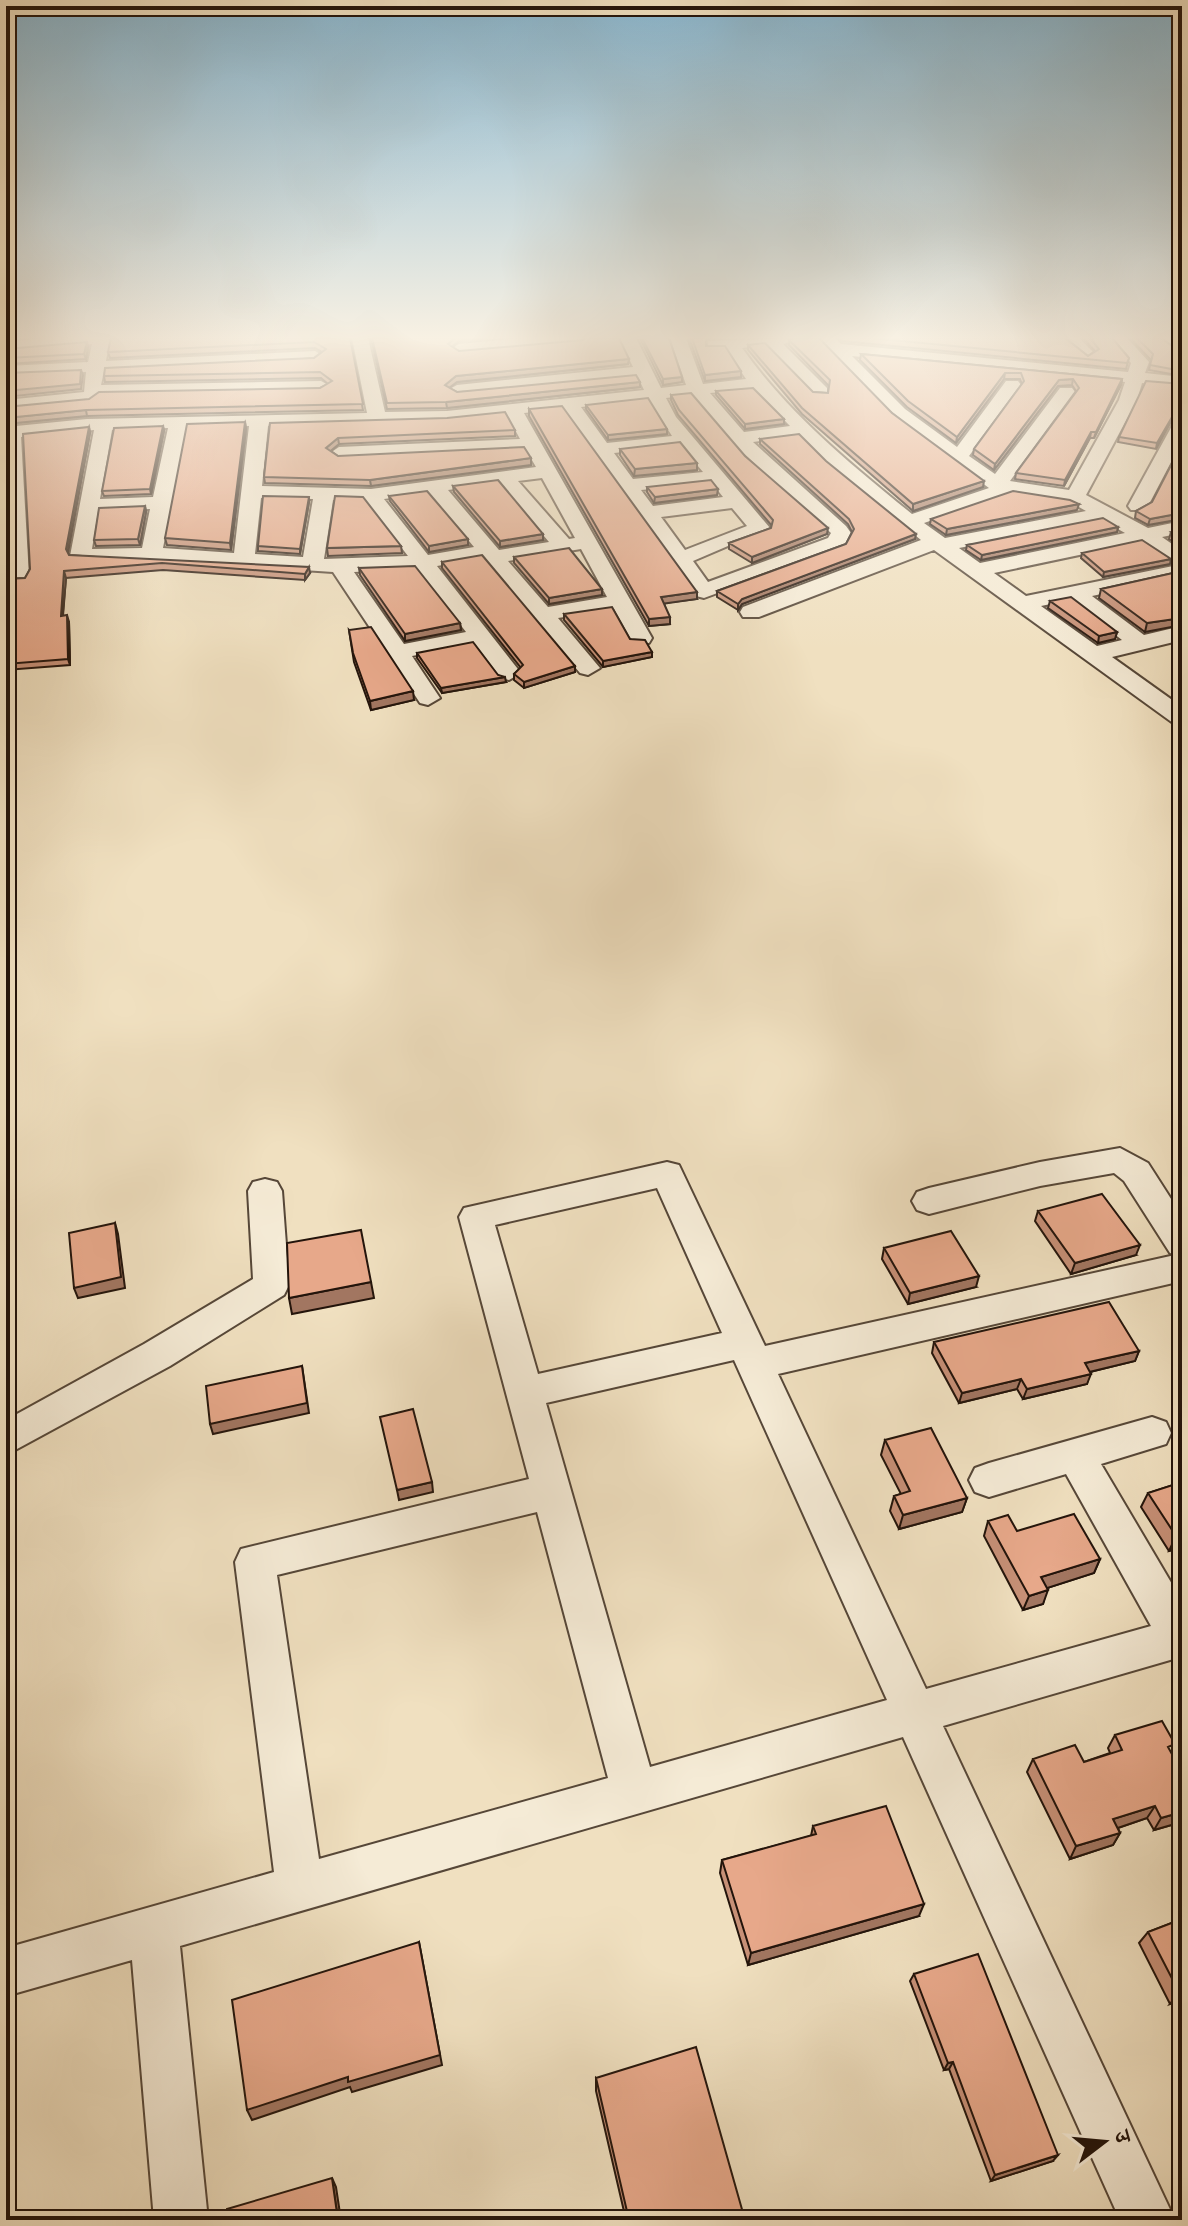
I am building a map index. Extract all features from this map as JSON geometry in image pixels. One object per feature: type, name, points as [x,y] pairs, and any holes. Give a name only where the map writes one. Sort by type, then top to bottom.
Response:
[{"type":"street","points":[[7,583],[18,576],[11,539],[9,442]]},
{"type":"street","points":[[94,442],[80,556],[151,554],[313,561],[340,566],[424,562],[586,542]]},
{"type":"street","points":[[151,554],[174,442]]},
{"type":"street","points":[[244,559],[257,442]]},
{"type":"street","points":[[313,561],[339,453],[337,442]]},
{"type":"street","points":[[596,442],[704,591],[840,538],[839,530],[742,442]]},
{"type":"street","points":[[601,449],[715,442]]},
{"type":"street","points":[[816,442],[938,544],[1025,603],[1182,718]]},
{"type":"street","points":[[937,442],[1003,487],[1075,497],[1145,535],[1182,560]]},
{"type":"street","points":[[958,458],[973,442]]},
{"type":"street","points":[[909,522],[1003,487],[1037,442]]},
{"type":"street","points":[[1075,497],[1105,442]]},
{"type":"street","points":[[1138,506],[1172,442]]},
{"type":"street","points":[[339,453],[532,444],[641,638]]},
{"type":"street","points":[[680,559],[759,530],[738,501],[687,444]]},
{"type":"street","points":[[405,451],[410,492]]},
{"type":"street","points":[[252,492],[371,495],[547,471]]},
{"type":"street","points":[[626,485],[716,477]]},
{"type":"street","points":[[505,478],[563,545]]},
{"type":"street","points":[[435,488],[588,668]]},
{"type":"street","points":[[371,495],[509,673]]},
{"type":"street","points":[[646,513],[738,501]]},
{"type":"street","points":[[87,506],[162,502]]},
{"type":"street","points":[[751,612],[938,544],[1106,513]]},
{"type":"street","points":[[977,570],[1182,527]]},
{"type":"street","points":[[340,566],[428,698]]},
{"type":"street","points":[[1025,603],[1182,571]]},
{"type":"street","points":[[1074,593],[1140,643]]},
{"type":"street","points":[[542,614],[619,602]]},
{"type":"street","points":[[1094,654],[1182,633]]},
{"type":"street","points":[[399,652],[481,636]]},
{"type":"street","points":[[1155,698],[1182,693]]},
{"type":"street","points":[[929,1201],[1109,1159],[1129,1164],[1177,1228]]},
{"type":"street","points":[[635,1793],[476,1217],[667,1174],[1148,2220]]},
{"type":"street","points":[[6,1439],[157,1355],[271,1285],[265,1191]]},
{"type":"street","points":[[524,1393],[749,1354],[1182,1267]]},
{"type":"street","points":[[989,1480],[1152,1433]]},
{"type":"street","points":[[6,1972],[1181,1638],[1076,1456]]},
{"type":"street","points":[[300,1888],[255,1562],[551,1491]]},
{"type":"street","points":[[154,1931],[181,2220]]},
{"type":"building","points":[[23,442],[86,442],[66,549],[69,555],[309,567],[305,574],[162,563],[64,571],[61,616],[67,615],[68,659],[6,664],[6,579],[25,578],[30,569]]},
{"type":"building","points":[[111,442],[160,442],[150,489],[102,491]]},
{"type":"building","points":[[184,442],[243,442],[230,543],[165,538]]},
{"type":"building","points":[[268,442],[333,442],[326,448],[338,456],[524,447],[531,458],[370,480],[264,477]]},
{"type":"building","points":[[548,442],[588,442],[697,592],[661,597],[670,617],[649,619]]},
{"type":"building","points":[[680,442],[697,463],[635,469],[620,449]]},
{"type":"building","points":[[706,442],[733,442],[828,528],[752,557],[729,543],[771,528],[773,520]]},
{"type":"building","points":[[763,442],[807,442],[916,534],[742,599],[738,604],[717,591],[846,544],[854,529],[849,519]]},
{"type":"building","points":[[841,442],[931,442],[984,481],[913,504]]},
{"type":"building","points":[[979,442],[1012,442],[995,464],[974,449]]},
{"type":"building","points":[[1039,442],[1086,442],[1065,480],[1016,473]]},
{"type":"building","points":[[1182,444],[1182,513],[1150,519],[1136,511],[1152,502]]},
{"type":"building","points":[[498,480],[543,534],[500,541],[453,486]]},
{"type":"building","points":[[711,480],[718,489],[655,497],[647,487]]},
{"type":"building","points":[[427,491],[468,539],[429,546],[389,496]]},
{"type":"building","points":[[1013,491],[1079,504],[947,529],[931,519]]},
{"type":"building","points":[[263,496],[309,497],[300,549],[258,546]]},
{"type":"building","points":[[335,496],[363,497],[401,546],[327,548]]},
{"type":"building","points":[[145,506],[138,539],[94,540],[99,508]]},
{"type":"building","points":[[1103,518],[1118,527],[982,555],[967,545]]},
{"type":"building","points":[[1182,530],[1182,537],[1179,538],[1171,532]]},
{"type":"building","points":[[1142,540],[1171,559],[1104,572],[1082,553]]},
{"type":"building","points":[[569,548],[602,589],[549,598],[514,557]]},
{"type":"building","points":[[482,555],[575,666],[524,682],[514,674],[523,665],[442,562]]},
{"type":"building","points":[[415,566],[460,623],[405,634],[359,568]]},
{"type":"building","points":[[1182,571],[1182,618],[1147,623],[1101,589]]},
{"type":"building","points":[[1071,597],[1117,632],[1099,636],[1050,601]]},
{"type":"building","points":[[612,607],[630,639],[645,640],[652,652],[603,661],[564,614]]},
{"type":"building","points":[[371,627],[413,691],[370,701],[353,653],[349,630]]},
{"type":"building","points":[[473,642],[498,675],[505,677],[441,688],[417,653]]},
{"type":"building","points":[[1102,1194],[1140,1245],[1075,1263],[1038,1211]]},
{"type":"building","points":[[115,1223],[121,1277],[74,1288],[69,1233]]},
{"type":"building","points":[[361,1230],[371,1282],[289,1298],[287,1243]]},
{"type":"building","points":[[951,1231],[979,1276],[910,1293],[884,1248]]},
{"type":"building","points":[[1109,1302],[1139,1351],[1085,1363],[1091,1374],[1027,1389],[1021,1379],[962,1393],[934,1342]]},
{"type":"building","points":[[302,1366],[307,1403],[210,1424],[206,1386]]},
{"type":"building","points":[[413,1409],[432,1482],[397,1490],[380,1417]]},
{"type":"building","points":[[931,1428],[967,1498],[903,1515],[894,1496],[910,1491],[885,1440]]},
{"type":"building","points":[[1182,1482],[1182,1534],[1176,1536],[1148,1493]]},
{"type":"building","points":[[1074,1514],[1100,1559],[1041,1577],[1048,1590],[1029,1596],[988,1521],[1008,1515],[1017,1531]]},
{"type":"building","points":[[1162,1721],[1175,1744],[1168,1747],[1182,1772],[1182,1812],[1161,1818],[1155,1806],[1113,1819],[1120,1833],[1076,1846],[1033,1759],[1075,1745],[1084,1762],[1122,1750],[1115,1735]]},
{"type":"building","points":[[886,1806],[924,1904],[751,1953],[722,1860],[816,1834],[813,1826]]},
{"type":"building","points":[[1182,1919],[1182,1991],[1179,1992],[1148,1932]]},
{"type":"building","points":[[419,1942],[440,2055],[348,2082],[348,2077],[247,2110],[232,2000]]},
{"type":"building","points":[[978,1954],[1058,2155],[995,2175],[953,2062],[948,2063],[914,1974]]},
{"type":"building","points":[[696,2047],[745,2220],[629,2220],[596,2078]]},
{"type":"building","points":[[332,2178],[338,2220],[228,2220],[227,2209]]}]
